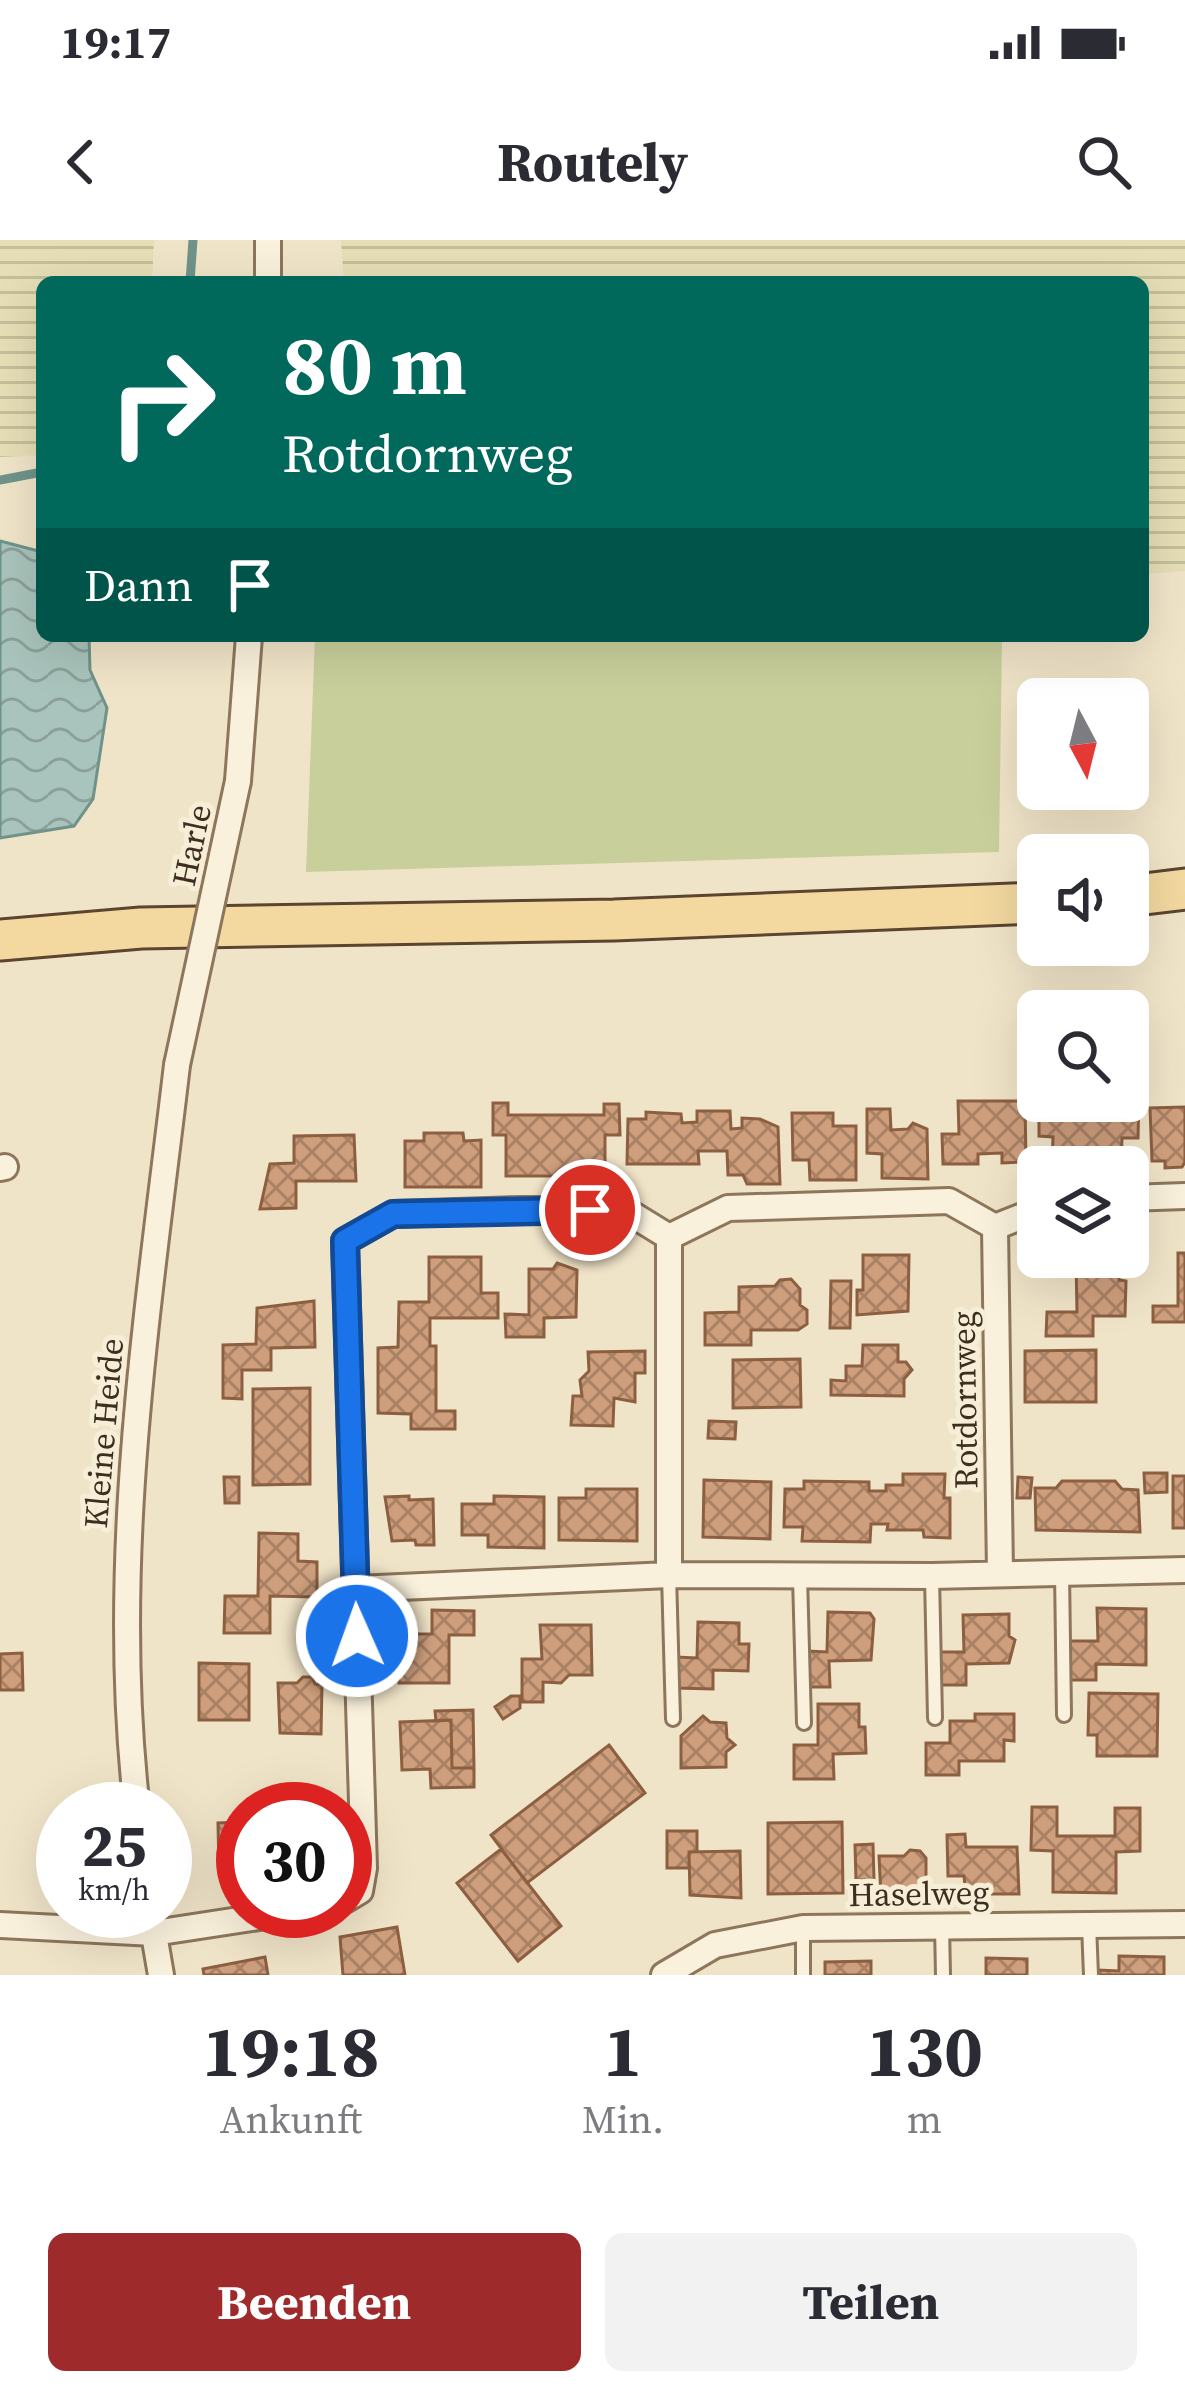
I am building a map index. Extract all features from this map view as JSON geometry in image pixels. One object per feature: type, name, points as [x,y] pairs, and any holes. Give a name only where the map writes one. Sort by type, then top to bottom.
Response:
[{"type":"main road","points":[[1149,894],[1185,890]]},
{"type":"main road","points":[[0,940],[141,928],[662,919],[1017,904]]},
{"type":"street","points":[[268,240],[268,276]]},
{"type":"street","name":"Harle","points":[[178,1065],[238,782],[249,642]]},
{"type":"street","name":"Kleine Heide","points":[[134,1782],[128,1735],[125,1563],[138,1390],[178,1065]]},
{"type":"street","points":[[1149,1197],[1185,1196]]},
{"type":"street","points":[[669,1237],[728,1208],[949,1201],[995,1227],[1017,1218]]},
{"type":"street","points":[[362,1782],[345,1241],[393,1214],[520,1210],[625,1210],[669,1237]]},
{"type":"street","name":"Rotdornweg","points":[[995,1227],[1000,1573]]},
{"type":"street","points":[[669,1237],[669,1576]]},
{"type":"street","points":[[356,1589],[669,1576],[1185,1570]]},
{"type":"street","points":[[0,1925],[36,1924]]},
{"type":"street","name":"Haselweg","points":[[664,1975],[715,1945],[802,1928],[1185,1924]]},
{"type":"street","points":[[155,1938],[161,1975]]},
{"type":"lane","points":[[1063,1572],[1064,1714]]},
{"type":"lane","points":[[669,1576],[673,1719]]},
{"type":"lane","points":[[932,1576],[935,1718]]},
{"type":"lane","points":[[800,1577],[804,1723]]},
{"type":"lane","points":[[1090,1925],[1091,1975]]},
{"type":"lane","points":[[942,1926],[944,1975]]},
{"type":"lane","points":[[802,1928],[803,1975]]},
{"type":"shaded area","points":[[0,240],[154,240],[152,276],[36,276],[36,455],[0,457]]},
{"type":"shaded area","points":[[341,240],[1185,240],[1185,571],[1149,574],[1149,276],[344,276]]},
{"type":"green space","points":[[315,642],[1002,642],[999,852],[306,872]]},
{"type":"water","points":[[0,541],[36,550],[36,642],[89,642],[90,670],[107,708],[93,799],[74,826],[0,838]]},
{"type":"building","points":[[958,1101],[1017,1101],[1017,1122],[1025,1122],[1026,1146],[1017,1146],[1017,1162],[1002,1163],[1002,1153],[978,1154],[978,1164],[943,1164],[942,1134],[959,1134]]},
{"type":"building","points":[[493,1103],[508,1103],[508,1115],[604,1115],[604,1104],[619,1104],[620,1135],[605,1135],[605,1176],[506,1176],[506,1135],[493,1135]]},
{"type":"building","points":[[1185,1107],[1185,1162],[1182,1167],[1165,1168],[1165,1161],[1152,1161],[1150,1108]]},
{"type":"building","points":[[867,1109],[890,1109],[891,1130],[908,1129],[913,1123],[927,1129],[928,1179],[882,1178],[882,1154],[867,1153]]},
{"type":"building","points":[[697,1111],[730,1111],[731,1129],[742,1128],[742,1118],[778,1127],[780,1184],[747,1184],[743,1175],[728,1175],[727,1151],[698,1151],[699,1164],[627,1164],[628,1119],[646,1119],[646,1112],[681,1114],[682,1123],[697,1122]]},
{"type":"building","points":[[792,1113],[833,1113],[833,1126],[856,1126],[856,1180],[810,1180],[809,1160],[793,1160]]},
{"type":"building","points":[[1039,1122],[1138,1122],[1138,1138],[1122,1138],[1122,1146],[1053,1146],[1053,1137],[1039,1136]]},
{"type":"building","points":[[424,1133],[463,1133],[464,1141],[481,1140],[481,1187],[405,1187],[405,1141],[424,1141]]},
{"type":"building","points":[[354,1135],[356,1181],[296,1181],[296,1208],[260,1209],[270,1164],[294,1163],[294,1136]]},
{"type":"building","points":[[1178,1253],[1185,1253],[1185,1322],[1153,1322],[1153,1306],[1178,1306]]},
{"type":"building","points":[[863,1255],[909,1255],[908,1311],[857,1315]]},
{"type":"building","points":[[429,1257],[481,1257],[481,1293],[498,1293],[498,1318],[430,1318],[430,1346],[436,1346],[436,1411],[455,1411],[455,1429],[411,1429],[411,1414],[378,1413],[378,1348],[398,1347],[399,1302],[429,1302]]},
{"type":"building","points":[[557,1263],[577,1270],[576,1317],[544,1318],[544,1337],[506,1337],[505,1314],[529,1315],[529,1269],[553,1269]]},
{"type":"building","points":[[1076,1278],[1126,1281],[1125,1316],[1093,1316],[1093,1336],[1046,1336],[1047,1312],[1077,1312]]},
{"type":"building","points":[[791,1279],[800,1289],[807,1324],[798,1330],[751,1330],[751,1345],[705,1345],[705,1313],[739,1312],[739,1287],[775,1286]]},
{"type":"building","points":[[831,1281],[851,1281],[850,1328],[830,1328]]},
{"type":"building","points":[[314,1301],[315,1347],[271,1348],[271,1370],[242,1370],[242,1399],[223,1398],[223,1345],[256,1344],[257,1308]]},
{"type":"building","points":[[863,1345],[898,1345],[898,1362],[906,1362],[912,1370],[904,1379],[904,1396],[831,1395],[831,1380],[846,1381],[846,1366],[862,1366]]},
{"type":"building","points":[[1096,1350],[1096,1402],[1025,1402],[1025,1351]]},
{"type":"building","points":[[645,1351],[645,1373],[635,1373],[635,1402],[614,1398],[613,1426],[571,1425],[573,1396],[582,1396],[580,1380],[589,1371],[588,1352]]},
{"type":"building","points":[[800,1359],[801,1407],[733,1408],[733,1360]]},
{"type":"building","points":[[310,1388],[310,1484],[253,1485],[253,1389]]},
{"type":"building","points":[[709,1421],[736,1422],[735,1439],[708,1438]]},
{"type":"building","points":[[1144,1473],[1167,1473],[1167,1492],[1145,1493]]},
{"type":"building","points":[[903,1474],[945,1474],[950,1538],[871,1524],[870,1542],[802,1541],[803,1527],[784,1527],[785,1489],[804,1489],[804,1481],[869,1482],[869,1491],[886,1491],[886,1485],[903,1485]]},
{"type":"building","points":[[1173,1476],[1185,1476],[1185,1528],[1173,1528]]},
{"type":"building","points":[[224,1477],[239,1477],[239,1503],[225,1503]]},
{"type":"building","points":[[1018,1477],[1032,1478],[1030,1498],[1017,1498]]},
{"type":"building","points":[[704,1480],[771,1482],[770,1539],[703,1537]]},
{"type":"building","points":[[1062,1481],[1115,1481],[1122,1489],[1138,1490],[1140,1532],[1036,1530],[1035,1488],[1056,1488]]},
{"type":"building","points":[[586,1489],[637,1489],[637,1541],[559,1540],[559,1498],[586,1498]]},
{"type":"building","points":[[409,1496],[409,1500],[433,1499],[434,1545],[392,1541],[385,1497]]},
{"type":"building","points":[[494,1496],[544,1497],[544,1548],[488,1547],[488,1535],[462,1535],[462,1504],[494,1504]]},
{"type":"building","points":[[259,1533],[298,1534],[298,1561],[317,1562],[317,1597],[270,1596],[270,1633],[224,1633],[225,1596],[258,1596]]},
{"type":"building","points":[[1097,1608],[1146,1609],[1146,1665],[1096,1664],[1096,1680],[1070,1680],[1070,1641],[1098,1641]]},
{"type":"building","points":[[432,1610],[474,1611],[474,1635],[449,1635],[449,1683],[399,1683],[399,1634],[432,1634]]},
{"type":"building","points":[[828,1612],[870,1613],[874,1619],[871,1660],[829,1661],[830,1687],[807,1687],[809,1651],[827,1652]]},
{"type":"building","points":[[1009,1614],[1009,1636],[1015,1640],[1009,1663],[966,1664],[966,1685],[941,1685],[940,1652],[964,1652],[963,1615]]},
{"type":"building","points":[[698,1622],[739,1623],[739,1644],[749,1644],[748,1671],[713,1670],[713,1689],[676,1688],[677,1657],[697,1658]]},
{"type":"building","points":[[540,1625],[591,1625],[592,1675],[543,1682],[543,1702],[522,1702],[522,1659],[542,1659]]},
{"type":"building","points":[[22,1653],[23,1690],[0,1690],[0,1654]]},
{"type":"building","points":[[199,1663],[249,1664],[249,1720],[199,1720]]},
{"type":"building","points":[[303,1677],[322,1685],[321,1734],[280,1733],[278,1683],[297,1683]]},
{"type":"building","points":[[1089,1693],[1158,1694],[1157,1756],[1097,1756],[1097,1735],[1088,1735]]},
{"type":"building","points":[[511,1696],[520,1696],[520,1708],[503,1719],[495,1707]]},
{"type":"building","points":[[818,1704],[859,1704],[866,1753],[833,1754],[834,1779],[794,1779],[794,1745],[818,1745]]},
{"type":"building","points":[[473,1710],[474,1768],[452,1768],[451,1720],[436,1721],[435,1711]]},
{"type":"building","points":[[975,1714],[1014,1714],[1014,1741],[1004,1740],[1004,1761],[959,1761],[959,1775],[926,1775],[926,1743],[950,1743],[950,1721],[975,1721]]},
{"type":"building","points":[[703,1716],[710,1722],[726,1723],[727,1738],[735,1745],[726,1752],[726,1767],[681,1768],[681,1736]]},
{"type":"building","points":[[451,1720],[452,1768],[474,1768],[474,1787],[431,1788],[430,1769],[402,1770],[400,1722]]},
{"type":"building","points":[[609,1745],[645,1793],[527,1883],[491,1835]]},
{"type":"building","points":[[1032,1807],[1057,1807],[1057,1836],[1115,1836],[1115,1808],[1140,1808],[1140,1851],[1116,1852],[1116,1893],[1053,1892],[1053,1851],[1031,1850]]},
{"type":"building","points":[[842,1822],[843,1893],[768,1894],[768,1823]]},
{"type":"building","points":[[667,1831],[697,1831],[697,1852],[689,1852],[689,1868],[667,1868]]},
{"type":"building","points":[[965,1834],[966,1847],[1017,1847],[1019,1894],[976,1894],[965,1886],[964,1876],[948,1876],[947,1835]]},
{"type":"building","points":[[873,1844],[874,1880],[856,1880],[855,1845]]},
{"type":"building","points":[[501,1849],[561,1926],[518,1961],[457,1883]]},
{"type":"building","points":[[910,1850],[926,1858],[926,1896],[881,1896],[879,1856],[904,1856]]},
{"type":"building","points":[[740,1851],[741,1898],[690,1895],[689,1852]]},
{"type":"building","points":[[397,1927],[405,1975],[343,1975],[340,1938],[372,1938],[372,1931]]},
{"type":"building","points":[[1119,1956],[1164,1957],[1164,1975],[1099,1975],[1099,1970],[1119,1971]]},
{"type":"building","points":[[265,1957],[268,1975],[204,1975],[203,1969]]},
{"type":"building","points":[[986,1958],[1027,1959],[1027,1975],[986,1975]]},
{"type":"building","points":[[871,1961],[871,1975],[825,1975],[825,1962]]},
{"type":"waterway","points":[[190,276],[193,240]]},
{"type":"waterway","points":[[0,480],[36,473]]},
{"type":"route","points":[[357,1636],[345,1241],[393,1214],[590,1210]]}]
